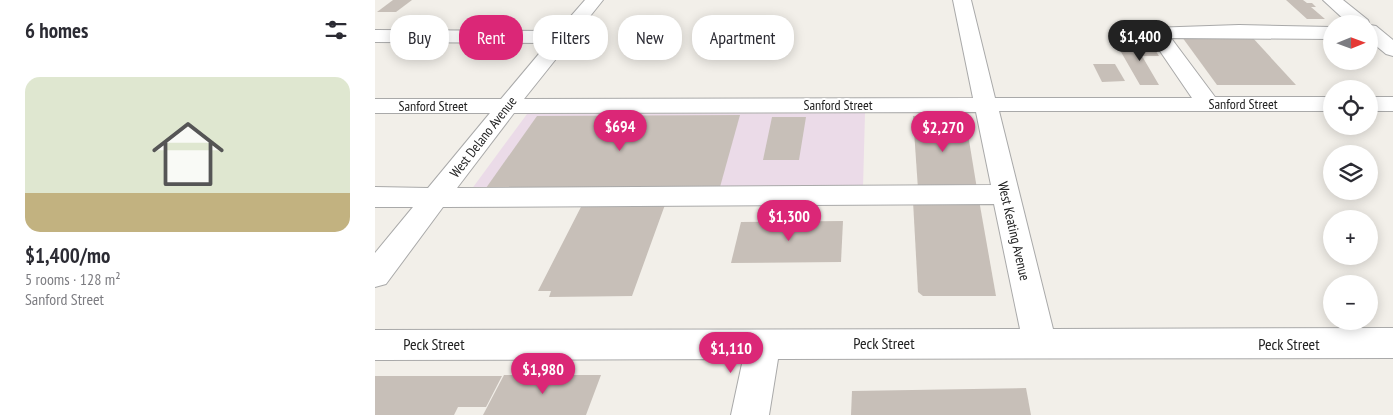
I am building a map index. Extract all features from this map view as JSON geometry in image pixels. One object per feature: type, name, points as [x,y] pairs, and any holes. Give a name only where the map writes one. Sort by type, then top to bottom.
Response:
[{"type":"street","name":"West Delano Avenue","points":[[581,15],[594,0]]},
{"type":"street","name":"West Keating Avenue","points":[[962,0],[1040,344]]},
{"type":"street","points":[[1332,0],[1350,15]]},
{"type":"street","points":[[1378,31],[1393,33]]},
{"type":"street","points":[[1207,104],[1157,32],[1323,33]]},
{"type":"street","points":[[375,36],[533,37]]},
{"type":"street","points":[[1378,38],[1393,50]]},
{"type":"street","name":"West Delano Avenue","points":[[375,275],[544,60]]},
{"type":"street","name":"Sanford Street","points":[[375,106],[1323,104]]},
{"type":"street","points":[[1378,104],[1393,104]]},
{"type":"street","points":[[375,196],[520,198],[1006,194]]},
{"type":"street","points":[[750,415],[764,343]]},
{"type":"street","name":"Peck Street","points":[[375,345],[1393,343]]},
{"type":"shaded area","points":[[865,113],[863,188],[471,190],[527,114]]},
{"type":"building","points":[[393,0],[412,0],[396,12],[377,12]]},
{"type":"building","points":[[1286,0],[1303,0],[1307,3],[1312,3],[1316,7],[1311,7],[1323,17],[1323,19],[1307,19]]},
{"type":"building","points":[[1182,37],[1252,37],[1296,85],[1217,85]]},
{"type":"building","points":[[1117,45],[1152,45],[1159,56],[1142,56],[1159,85],[1140,85]]},
{"type":"building","points":[[1093,64],[1115,64],[1125,81],[1102,82]]},
{"type":"building","points":[[740,115],[720,187],[486,188],[537,116]]},
{"type":"building","points":[[913,116],[965,116],[977,189],[918,189]]},
{"type":"building","points":[[772,117],[806,117],[799,160],[763,160]]},
{"type":"building","points":[[979,200],[996,296],[923,296],[918,292],[913,201]]},
{"type":"building","points":[[666,202],[632,296],[549,297],[551,291],[538,291],[583,203]]},
{"type":"building","points":[[843,221],[841,262],[731,263],[741,222]]},
{"type":"building","points":[[504,375],[601,375],[586,415],[483,415]]},
{"type":"building","points":[[375,376],[502,376],[486,407],[458,407],[454,415],[375,415]]},
{"type":"building","points":[[1026,388],[1031,415],[851,415],[852,391]]}]
